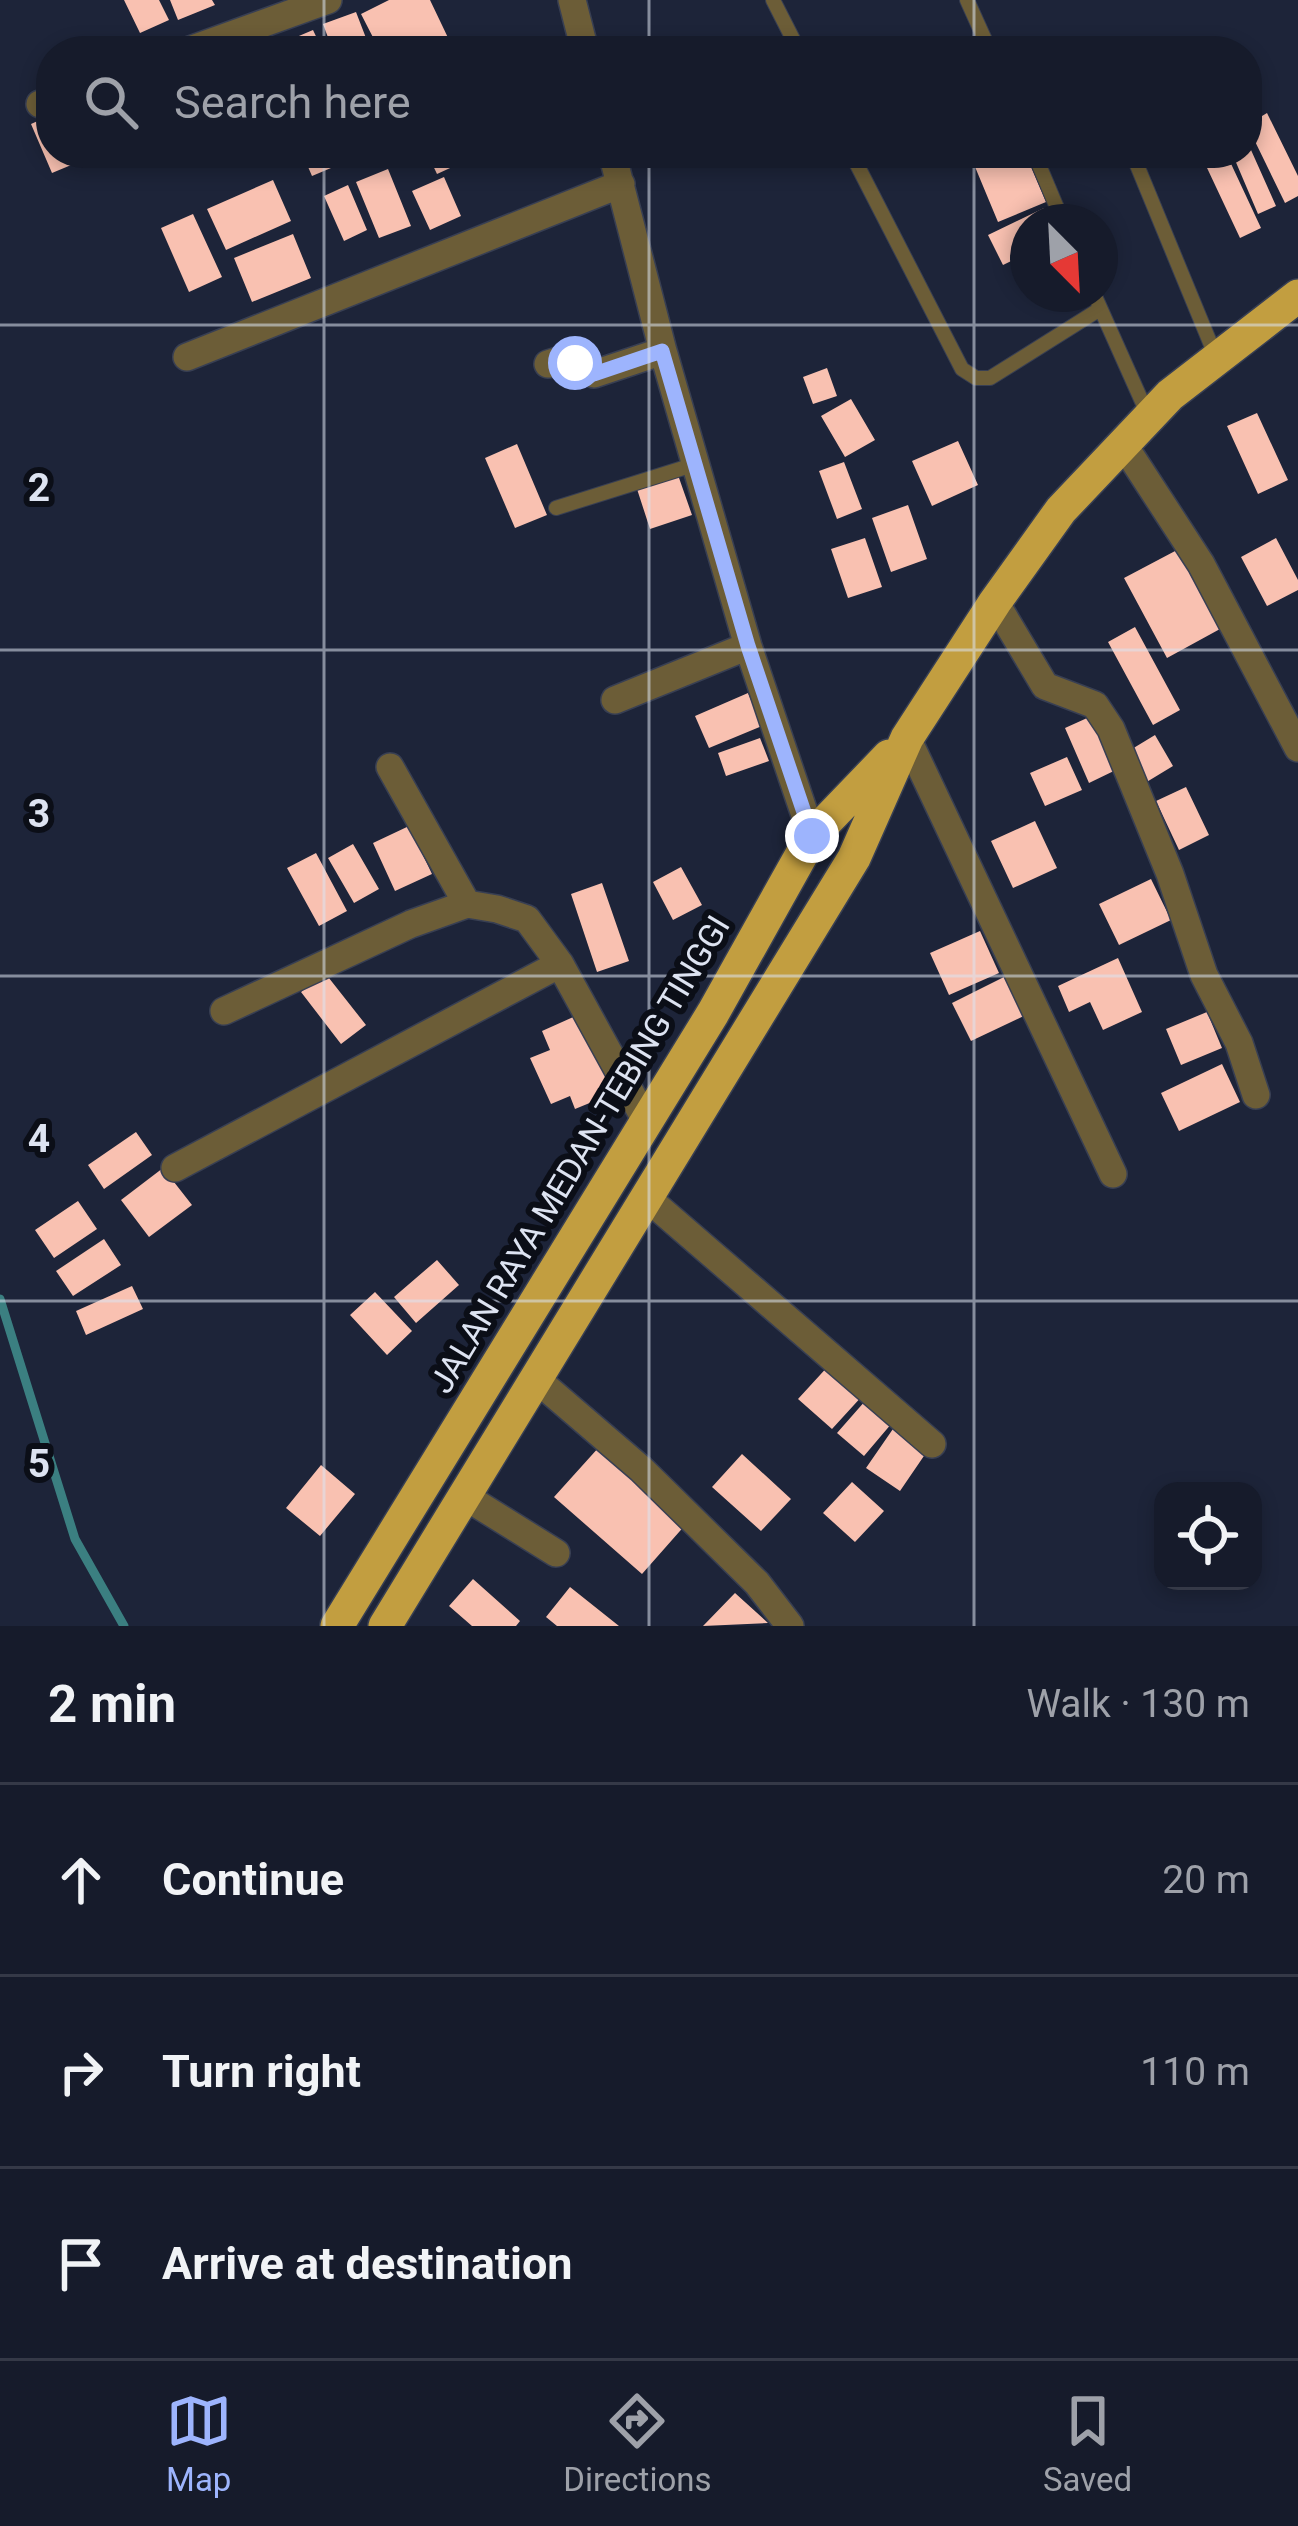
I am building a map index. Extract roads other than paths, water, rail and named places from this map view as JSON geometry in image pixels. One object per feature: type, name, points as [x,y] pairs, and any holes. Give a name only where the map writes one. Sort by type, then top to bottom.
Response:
[{"type":"highway","name":"JALAN RAYA MEDAN-TEBING TINGGI","points":[[385,1626],[854,858],[907,738],[994,602],[1060,511],[1149,417],[1216,357],[1298,296]]},
{"type":"highway","name":"JALAN RAYA MEDAN-TEBING TINGGI","points":[[338,1626],[712,1012],[812,836],[907,738]]},
{"type":"street","points":[[572,0],[581,36]]},
{"type":"street","points":[[228,36],[324,1]]},
{"type":"street","points":[[617,168],[662,351],[748,646],[812,836]]},
{"type":"street","points":[[187,357],[621,184]]},
{"type":"street","points":[[548,364],[564,359],[594,374],[662,351]]},
{"type":"street","points":[[1123,444],[1201,564],[1298,748]]},
{"type":"street","points":[[994,602],[1034,673],[1046,686],[1095,705],[1111,729],[1170,874],[1204,975],[1239,1042],[1256,1095]]},
{"type":"street","points":[[615,700],[748,646]]},
{"type":"street","points":[[907,738],[1113,1174]]},
{"type":"street","points":[[390,767],[467,904]]},
{"type":"street","points":[[224,1011],[411,924],[467,904],[527,919],[560,964],[645,1119]]},
{"type":"street","points":[[175,1168],[560,964]]},
{"type":"street","points":[[646,1197],[932,1444]]},
{"type":"street","points":[[535,1378],[658,1484],[757,1582],[790,1626]]},
{"type":"street","points":[[466,1497],[556,1553]]},
{"type":"lane","points":[[773,0],[791,36]]},
{"type":"lane","points":[[967,0],[983,36]]},
{"type":"lane","points":[[859,168],[962,369],[976,378],[990,378],[1082,312]]},
{"type":"lane","points":[[1041,168],[1056,204]]},
{"type":"lane","points":[[1138,168],[1216,357]]},
{"type":"lane","points":[[1102,312],[1149,417]]},
{"type":"lane","points":[[556,508],[696,464]]},
{"type":"waterway","points":[[0,1299],[75,1539],[124,1626]]}]
